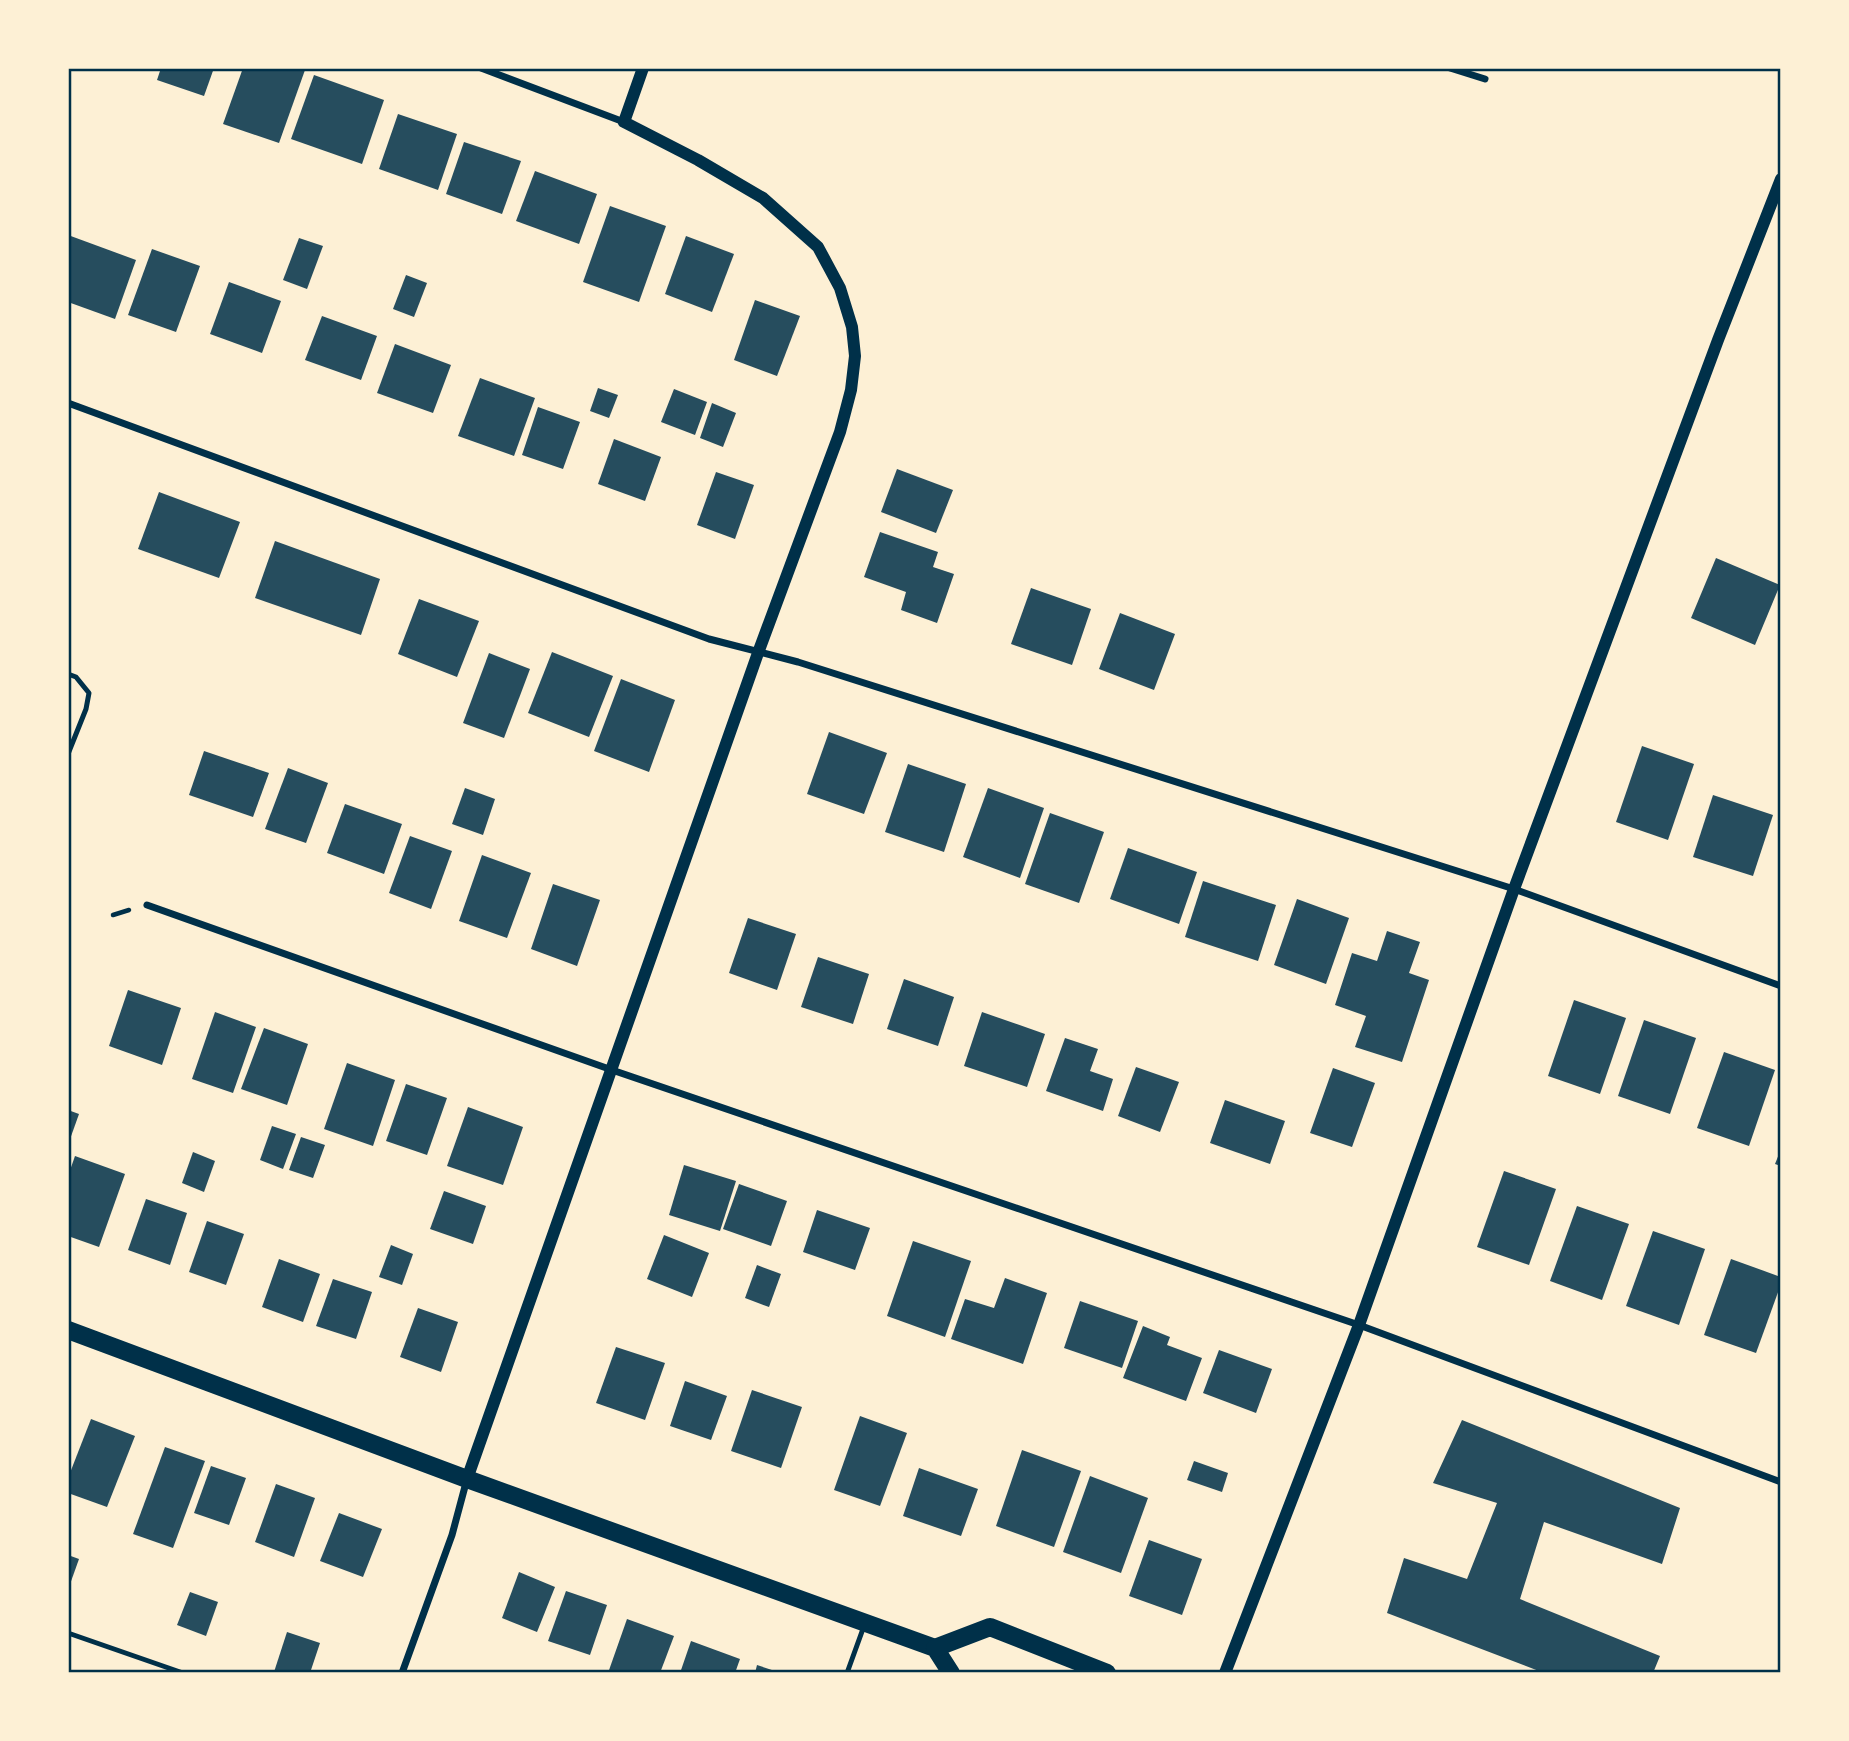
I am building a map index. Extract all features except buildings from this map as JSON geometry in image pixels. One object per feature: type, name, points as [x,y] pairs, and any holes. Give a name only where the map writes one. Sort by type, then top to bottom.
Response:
[{"type":"main road","points":[[68,1330],[467,1479],[935,1648],[951,1673]]},
{"type":"main road","points":[[935,1648],[990,1627],[1107,1673]]},
{"type":"street","points":[[402,1673],[452,1535],[467,1479],[758,653],[840,432],[851,390],[855,356],[852,327],[840,288],[818,247],[763,198],[698,160],[624,122],[481,68]]},
{"type":"street","points":[[624,122],[643,68]]},
{"type":"street","points":[[1450,68],[1485,79]]},
{"type":"street","points":[[1224,1673],[1359,1325],[1514,889],[1718,340],[1781,179]]},
{"type":"street","points":[[68,403],[709,639],[797,662],[1514,889],[1781,986]]},
{"type":"street","points":[[147,905],[612,1070],[1359,1325],[1781,1482]]},
{"type":"lane","points":[[68,674],[76,677],[89,693],[86,709],[68,754]]},
{"type":"lane","points":[[847,1673],[865,1622]]},
{"type":"lane","points":[[68,1633],[183,1673]]}]
